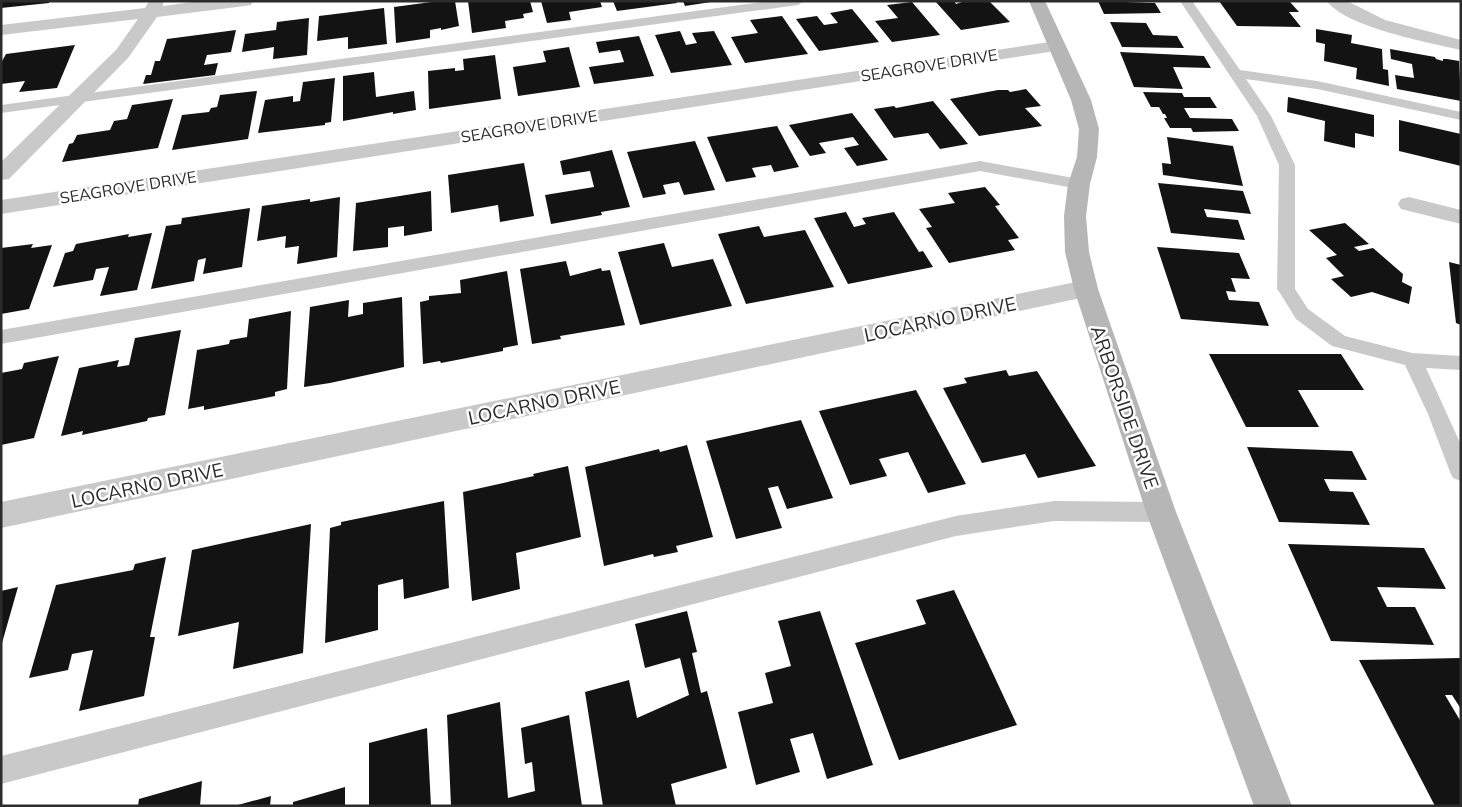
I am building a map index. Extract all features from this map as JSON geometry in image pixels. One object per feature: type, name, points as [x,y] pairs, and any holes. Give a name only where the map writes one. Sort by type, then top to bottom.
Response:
[{"type":"street","points":[[1,30],[154,7],[245,1]]},
{"type":"street","name":"ARBORSIDE DRIVE","points":[[1037,1],[1081,100],[1089,129],[1087,157],[1079,184],[1075,216],[1077,252],[1086,289],[1161,512],[1273,806]]},
{"type":"street","points":[[1334,1],[1344,8],[1368,19],[1461,45]]},
{"type":"street","points":[[1,174],[122,54],[154,7]]},
{"type":"street","name":"SEAGROVE DRIVE","points":[[1,207],[1056,46]]},
{"type":"street","points":[[1409,204],[1461,217]]},
{"type":"street","name":"LOCARNO DRIVE","points":[[1,515],[1086,289]]},
{"type":"lane","points":[[1,109],[798,1]]},
{"type":"lane","points":[[1186,1],[1264,116],[1287,165],[1286,289],[1302,314],[1339,341],[1412,360],[1461,363]]},
{"type":"lane","points":[[1236,74],[1317,85],[1461,116]]},
{"type":"lane","points":[[1,337],[980,166],[1079,184]]},
{"type":"lane","points":[[1412,360],[1438,414],[1461,472]]},
{"type":"lane","points":[[1,770],[956,526],[1054,511],[1161,512]]},
{"type":"building","points":[[1,1],[49,1],[49,3],[1,8]]},
{"type":"building","points":[[439,1],[455,1],[459,26],[441,30],[441,28],[430,30],[430,38],[396,43],[394,7]]},
{"type":"building","points":[[468,1],[530,1],[533,12],[523,14],[524,18],[505,21],[506,28],[472,33]]},
{"type":"building","points":[[541,1],[600,1],[602,7],[569,12],[571,20],[547,23]]},
{"type":"building","points":[[613,1],[676,1],[677,3],[617,11]]},
{"type":"building","points":[[683,1],[711,1],[711,2],[685,6]]},
{"type":"building","points":[[935,1],[954,1],[956,4],[965,1],[989,1],[1010,22],[961,30]]},
{"type":"building","points":[[1098,1],[1155,3],[1161,13],[1104,14]]},
{"type":"building","points":[[1219,1],[1290,2],[1299,12],[1289,12],[1301,27],[1237,26]]},
{"type":"building","points":[[912,2],[940,35],[892,42],[875,21],[898,18],[887,5]]},
{"type":"building","points":[[384,8],[387,44],[348,49],[348,37],[317,41],[319,16]]},
{"type":"building","points":[[852,9],[879,42],[819,51],[796,19],[817,16],[824,25],[838,23],[830,13]]},
{"type":"building","points":[[782,16],[808,54],[745,63],[731,37],[758,33],[750,20]]},
{"type":"building","points":[[309,18],[307,55],[273,59],[274,47],[242,52],[245,34],[276,30],[277,22]]},
{"type":"building","points":[[1110,22],[1146,23],[1153,35],[1177,36],[1184,48],[1122,47]]},
{"type":"building","points":[[1316,29],[1352,35],[1351,43],[1382,49],[1383,69],[1388,70],[1389,86],[1356,79],[1357,68],[1324,61],[1325,44],[1316,42]]},
{"type":"building","points":[[236,30],[231,52],[207,55],[204,65],[218,63],[215,75],[143,84],[146,75],[151,75],[155,61],[160,61],[167,39]]},
{"type":"building","points":[[680,31],[686,45],[697,43],[692,33],[714,31],[732,65],[671,73],[655,35]]},
{"type":"building","points":[[639,36],[654,76],[594,84],[589,67],[624,62],[620,50],[599,53],[596,42]]},
{"type":"building","points":[[75,45],[57,88],[19,92],[25,81],[1,84],[1,63],[6,54]]},
{"type":"building","points":[[569,47],[580,87],[518,96],[513,67],[546,62],[543,51]]},
{"type":"building","points":[[1390,49],[1435,57],[1443,61],[1443,59],[1447,59],[1459,61],[1461,101],[1397,89],[1395,75],[1414,78],[1412,64],[1391,59]]},
{"type":"building","points":[[1120,52],[1204,56],[1211,68],[1173,67],[1183,89],[1134,87]]},
{"type":"building","points":[[495,55],[501,99],[429,109],[428,71],[455,68],[455,71],[464,70],[463,59]]},
{"type":"building","points":[[374,72],[376,97],[414,91],[416,110],[343,121],[343,76]]},
{"type":"building","points":[[335,78],[331,122],[325,123],[325,125],[258,133],[265,100],[293,96],[293,102],[300,101],[303,82]]},
{"type":"building","points":[[1026,89],[1041,106],[1025,108],[1042,126],[979,136],[950,99],[998,90],[1008,90],[1010,92]]},
{"type":"building","points":[[257,91],[248,139],[172,150],[182,115],[209,112],[211,108],[217,107],[220,95]]},
{"type":"building","points":[[1143,92],[1182,93],[1184,97],[1210,97],[1217,108],[1184,108],[1190,118],[1232,119],[1239,131],[1193,132],[1191,128],[1170,128],[1164,118],[1167,118],[1165,114],[1163,114],[1159,107],[1151,107]]},
{"type":"building","points":[[1288,97],[1374,115],[1374,137],[1355,133],[1355,148],[1324,141],[1325,121],[1287,112]]},
{"type":"building","points":[[173,99],[158,148],[62,162],[69,144],[73,143],[77,135],[110,130],[114,121],[127,119],[132,105]]},
{"type":"building","points":[[933,101],[968,144],[940,149],[928,133],[894,138],[874,109],[894,106],[896,108]]},
{"type":"building","points":[[852,113],[888,160],[857,166],[844,148],[859,145],[853,137],[819,143],[826,153],[810,156],[789,125]]},
{"type":"building","points":[[1399,120],[1461,134],[1461,166],[1399,151]]},
{"type":"building","points":[[777,126],[799,167],[774,172],[771,165],[752,168],[756,177],[726,182],[707,137]]},
{"type":"building","points":[[1167,137],[1233,146],[1243,186],[1163,175],[1162,163],[1171,164]]},
{"type":"building","points":[[695,141],[715,190],[684,195],[679,182],[663,185],[666,194],[643,198],[627,152]]},
{"type":"building","points":[[612,150],[630,207],[601,212],[602,215],[551,224],[545,195],[594,187],[590,171],[563,175],[560,161]]},
{"type":"building","points":[[524,163],[534,216],[500,222],[498,205],[451,213],[448,175]]},
{"type":"building","points":[[1158,183],[1243,191],[1251,214],[1204,209],[1207,217],[1238,220],[1245,240],[1171,233]]},
{"type":"building","points":[[985,187],[1000,205],[995,206],[1019,238],[1008,240],[1015,250],[949,263],[926,228],[932,227],[919,209],[955,203],[948,193]]},
{"type":"building","points":[[431,191],[432,231],[404,236],[404,226],[388,228],[388,247],[353,251],[356,203]]},
{"type":"building","points":[[340,197],[337,257],[297,264],[299,246],[285,248],[286,236],[257,241],[262,206],[310,199],[310,202]]},
{"type":"building","points":[[250,208],[242,267],[203,274],[206,258],[198,260],[194,281],[151,289],[166,226],[181,224],[182,218]]},
{"type":"building","points":[[846,212],[854,227],[866,224],[862,218],[894,212],[919,252],[923,251],[933,267],[848,284],[814,218]]},
{"type":"building","points":[[1345,223],[1369,244],[1354,247],[1359,251],[1373,248],[1403,274],[1402,282],[1412,287],[1409,304],[1372,292],[1351,297],[1331,279],[1344,276],[1326,258],[1337,255],[1309,230]]},
{"type":"building","points":[[759,226],[764,237],[805,230],[834,287],[746,304],[718,234]]},
{"type":"building","points":[[152,233],[137,290],[100,296],[109,267],[96,269],[93,280],[53,287],[65,253],[73,251],[76,244],[129,234],[128,237]]},
{"type":"building","points":[[664,243],[672,267],[713,259],[732,306],[640,325],[618,252]]},
{"type":"building","points":[[33,244],[31,248],[52,245],[29,309],[1,314],[1,248]]},
{"type":"building","points":[[1157,247],[1239,253],[1250,279],[1231,278],[1236,292],[1226,291],[1229,300],[1259,302],[1269,326],[1181,319]]},
{"type":"building","points":[[566,261],[570,276],[601,268],[602,271],[610,270],[625,325],[560,336],[561,339],[532,344],[520,269]]},
{"type":"building","points":[[1449,262],[1461,265],[1461,325],[1456,323]]},
{"type":"building","points":[[507,271],[518,345],[503,348],[503,351],[441,363],[440,361],[423,364],[420,302],[429,300],[429,296],[461,293],[460,280]]},
{"type":"building","points":[[402,297],[404,367],[304,387],[310,307],[349,300],[348,317],[363,314],[363,303]]},
{"type":"building","points":[[291,311],[287,389],[275,392],[275,396],[204,410],[204,406],[188,409],[197,350],[229,344],[230,340],[247,337],[249,319]]},
{"type":"building","points":[[181,330],[165,415],[148,418],[147,421],[82,435],[83,431],[61,436],[79,368],[119,360],[117,367],[129,365],[135,338]]},
{"type":"building","points":[[1209,354],[1341,354],[1364,390],[1298,390],[1319,427],[1246,427]]},
{"type":"building","points":[[59,356],[34,438],[1,445],[1,373],[22,369],[24,363]]},
{"type":"building","points":[[1006,370],[1009,376],[1037,371],[1096,466],[1038,478],[1025,454],[982,463],[943,388],[967,383],[964,378]]},
{"type":"building","points":[[916,390],[966,484],[928,493],[908,452],[879,459],[887,476],[850,485],[819,411]]},
{"type":"building","points":[[801,420],[833,498],[787,509],[778,486],[768,488],[782,528],[736,539],[706,441]]},
{"type":"building","points":[[687,445],[713,537],[676,546],[678,552],[654,557],[653,554],[604,566],[585,467],[659,449],[660,452]]},
{"type":"building","points":[[1247,447],[1352,451],[1367,480],[1324,479],[1330,491],[1353,492],[1370,525],[1279,522]]},
{"type":"building","points":[[568,466],[581,537],[516,553],[520,589],[472,601],[463,492],[534,476],[533,474]]},
{"type":"building","points":[[444,501],[449,588],[404,599],[403,579],[378,585],[378,630],[325,643],[330,528],[341,525],[341,522]]},
{"type":"building","points":[[311,524],[303,653],[233,669],[239,622],[178,636],[192,550]]},
{"type":"building","points":[[1288,544],[1424,548],[1446,589],[1377,587],[1387,607],[1415,607],[1434,645],[1331,641]]},
{"type":"building","points":[[166,557],[150,637],[155,637],[144,696],[79,711],[93,650],[72,654],[68,670],[29,678],[56,585],[133,570],[135,564]]},
{"type":"building","points":[[18,587],[2,643],[1,643],[1,591]]},
{"type":"building","points":[[954,590],[1017,725],[899,760],[855,643],[926,624],[916,600]]},
{"type":"building","points":[[687,611],[697,652],[692,653],[701,693],[707,691],[727,768],[671,784],[676,806],[603,806],[585,692],[629,680],[637,718],[689,695],[680,658],[645,668],[635,624]]},
{"type":"building","points":[[820,611],[873,765],[827,779],[813,733],[790,739],[800,772],[756,785],[738,712],[773,703],[765,673],[791,666],[778,621]]},
{"type":"building","points":[[1461,658],[1461,709],[1452,695],[1445,695],[1461,722],[1461,806],[1435,806],[1359,660]]},
{"type":"building","points":[[500,702],[508,798],[535,791],[532,762],[525,764],[521,728],[569,715],[582,806],[451,806],[447,715]]},
{"type":"building","points":[[427,728],[431,806],[369,806],[369,743]]},
{"type":"building","points":[[202,781],[200,806],[138,806],[139,799]]},
{"type":"building","points":[[345,787],[345,806],[293,806],[293,802]]},
{"type":"building","points":[[271,796],[270,806],[238,806],[238,805]]}]
